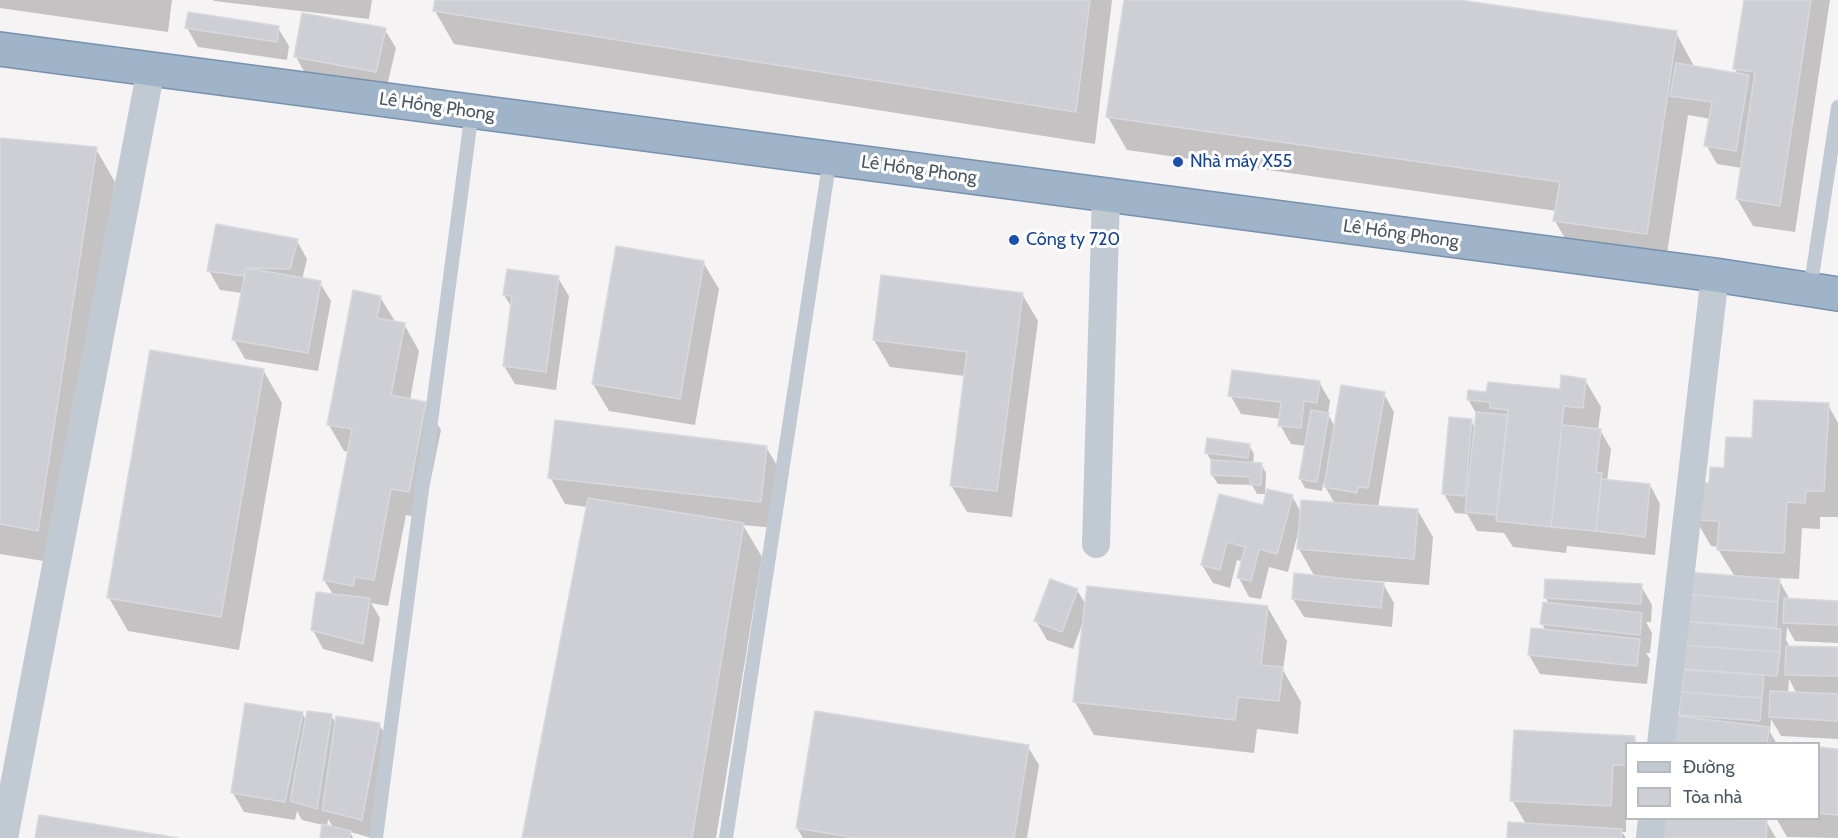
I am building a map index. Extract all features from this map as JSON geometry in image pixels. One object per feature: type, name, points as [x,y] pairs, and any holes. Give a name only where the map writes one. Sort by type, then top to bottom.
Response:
[{"type":"highway","name":"Lê Hồng Phong","points":[[0,49],[1715,275],[1824,292]]},
{"type":"street","points":[[4,838],[151,69]]},
{"type":"street","points":[[1096,543],[1106,195]]},
{"type":"street","points":[[1661,742],[1715,275]]},
{"type":"street","points":[[1650,838],[1652,820]]},
{"type":"lane","points":[[1824,292],[1838,107]]},
{"type":"lane","points":[[376,838],[472,111]]},
{"type":"lane","points":[[726,838],[830,158]]},
{"type":"building","points":[[435,0],[1090,0],[1076,112],[433,11]]},
{"type":"building","points":[[1124,0],[1459,0],[1677,31],[1647,234],[1553,221],[1560,182],[1106,117]]},
{"type":"building","points":[[1744,0],[1811,0],[1780,206],[1736,199],[1755,72],[1733,69]]},
{"type":"building","points":[[188,12],[279,26],[277,42],[185,28]]},
{"type":"building","points":[[302,13],[386,28],[376,72],[294,57]]},
{"type":"building","points":[[1676,63],[1749,75],[1736,151],[1704,146],[1712,102],[1670,96]]},
{"type":"building","points":[[0,138],[97,147],[38,531],[0,524]]},
{"type":"building","points":[[216,224],[298,239],[290,269],[246,268],[244,276],[207,271]]},
{"type":"building","points":[[616,246],[704,261],[680,399],[592,384]]},
{"type":"building","points":[[246,268],[321,281],[308,353],[232,340]]},
{"type":"building","points":[[507,269],[559,276],[546,372],[503,366],[512,296],[503,295]]},
{"type":"building","points":[[881,275],[1023,293],[997,491],[950,486],[967,352],[873,340]]},
{"type":"building","points":[[353,290],[381,296],[377,318],[405,323],[391,395],[426,402],[409,492],[391,489],[374,580],[355,577],[353,586],[323,580],[352,429],[327,425]]},
{"type":"building","points":[[150,350],[264,369],[221,617],[107,598]]},
{"type":"building","points":[[1232,370],[1320,381],[1317,403],[1304,401],[1301,428],[1278,426],[1281,402],[1228,396]]},
{"type":"building","points":[[1561,375],[1586,379],[1583,408],[1564,406],[1551,527],[1496,521],[1508,410],[1490,408],[1490,402],[1467,400],[1468,390],[1486,392],[1488,382],[1560,389]]},
{"type":"building","points":[[1341,385],[1385,392],[1368,488],[1358,487],[1357,493],[1324,487]]},
{"type":"building","points":[[1754,400],[1829,403],[1824,491],[1806,491],[1805,503],[1787,502],[1784,553],[1717,550],[1719,521],[1694,520],[1696,482],[1709,483],[1710,467],[1724,468],[1726,437],[1752,438]]},
{"type":"building","points":[[1311,410],[1329,413],[1317,482],[1299,479]]},
{"type":"building","points":[[1476,412],[1508,415],[1497,515],[1465,512]]},
{"type":"building","points":[[1449,417],[1472,419],[1465,496],[1442,494]]},
{"type":"building","points":[[555,420],[767,446],[761,502],[548,478]]},
{"type":"building","points":[[1562,425],[1601,429],[1596,472],[1602,473],[1596,531],[1551,527]]},
{"type":"building","points":[[1207,438],[1250,444],[1248,458],[1205,453]]},
{"type":"building","points":[[1211,460],[1262,463],[1261,485],[1250,485],[1250,477],[1211,475]]},
{"type":"building","points":[[1601,479],[1650,484],[1645,537],[1596,531]]},
{"type":"building","points":[[1267,489],[1293,495],[1277,554],[1259,549],[1251,581],[1237,578],[1245,547],[1227,542],[1220,570],[1201,565],[1219,494],[1263,505]]},
{"type":"building","points":[[588,498],[744,523],[692,838],[522,838]]},
{"type":"building","points":[[1301,500],[1418,509],[1414,559],[1297,549]]},
{"type":"building","points":[[1686,572],[1780,579],[1778,602],[1684,594]]},
{"type":"building","points":[[1294,573],[1384,583],[1381,608],[1292,599]]},
{"type":"building","points":[[1050,579],[1078,589],[1062,632],[1034,621]]},
{"type":"building","points":[[1545,579],[1642,584],[1641,604],[1544,598]]},
{"type":"building","points":[[1087,586],[1268,606],[1261,665],[1283,667],[1279,701],[1238,697],[1235,720],[1073,702]]},
{"type":"building","points":[[316,592],[370,598],[363,644],[311,630]]},
{"type":"building","points":[[1684,594],[1778,602],[1776,628],[1682,621]]},
{"type":"building","points":[[1784,598],[1838,601],[1838,625],[1783,623]]},
{"type":"building","points":[[1543,602],[1642,613],[1640,635],[1540,624]]},
{"type":"building","points":[[1682,621],[1781,629],[1780,652],[1680,645]]},
{"type":"building","points":[[1531,628],[1640,639],[1637,666],[1528,655]]},
{"type":"building","points":[[1680,645],[1780,652],[1777,676],[1677,669]]},
{"type":"building","points":[[1786,646],[1838,647],[1838,676],[1785,675]]},
{"type":"building","points":[[1684,669],[1764,675],[1762,698],[1681,692]]},
{"type":"building","points":[[1770,691],[1838,694],[1838,721],[1769,717]]},
{"type":"building","points":[[1681,692],[1762,698],[1760,721],[1679,715]]},
{"type":"building","points":[[245,703],[303,712],[285,802],[231,793]]},
{"type":"building","points":[[307,711],[332,714],[317,809],[290,801]]},
{"type":"building","points":[[815,711],[1029,745],[1014,838],[856,838],[796,828]]},
{"type":"building","points":[[1668,715],[1769,727],[1767,742],[1664,742]]},
{"type":"building","points":[[336,716],[380,723],[362,820],[322,810]]},
{"type":"building","points":[[1514,730],[1635,736],[1634,742],[1625,742],[1625,765],[1613,765],[1611,806],[1510,801]]},
{"type":"building","points":[[1820,747],[1838,749],[1838,815],[1820,813]]},
{"type":"building","points":[[39,815],[178,838],[35,838]]},
{"type":"building","points":[[1664,820],[1767,820],[1766,838],[1663,838]]},
{"type":"building","points":[[1508,822],[1622,829],[1621,838],[1507,838]]},
{"type":"building","points":[[322,824],[351,831],[349,838],[320,838]]},
{"type":"place","name":"Nhà máy X55","points":[[1178,162]]},
{"type":"place","name":"Công ty 720","points":[[1014,240]]}]
